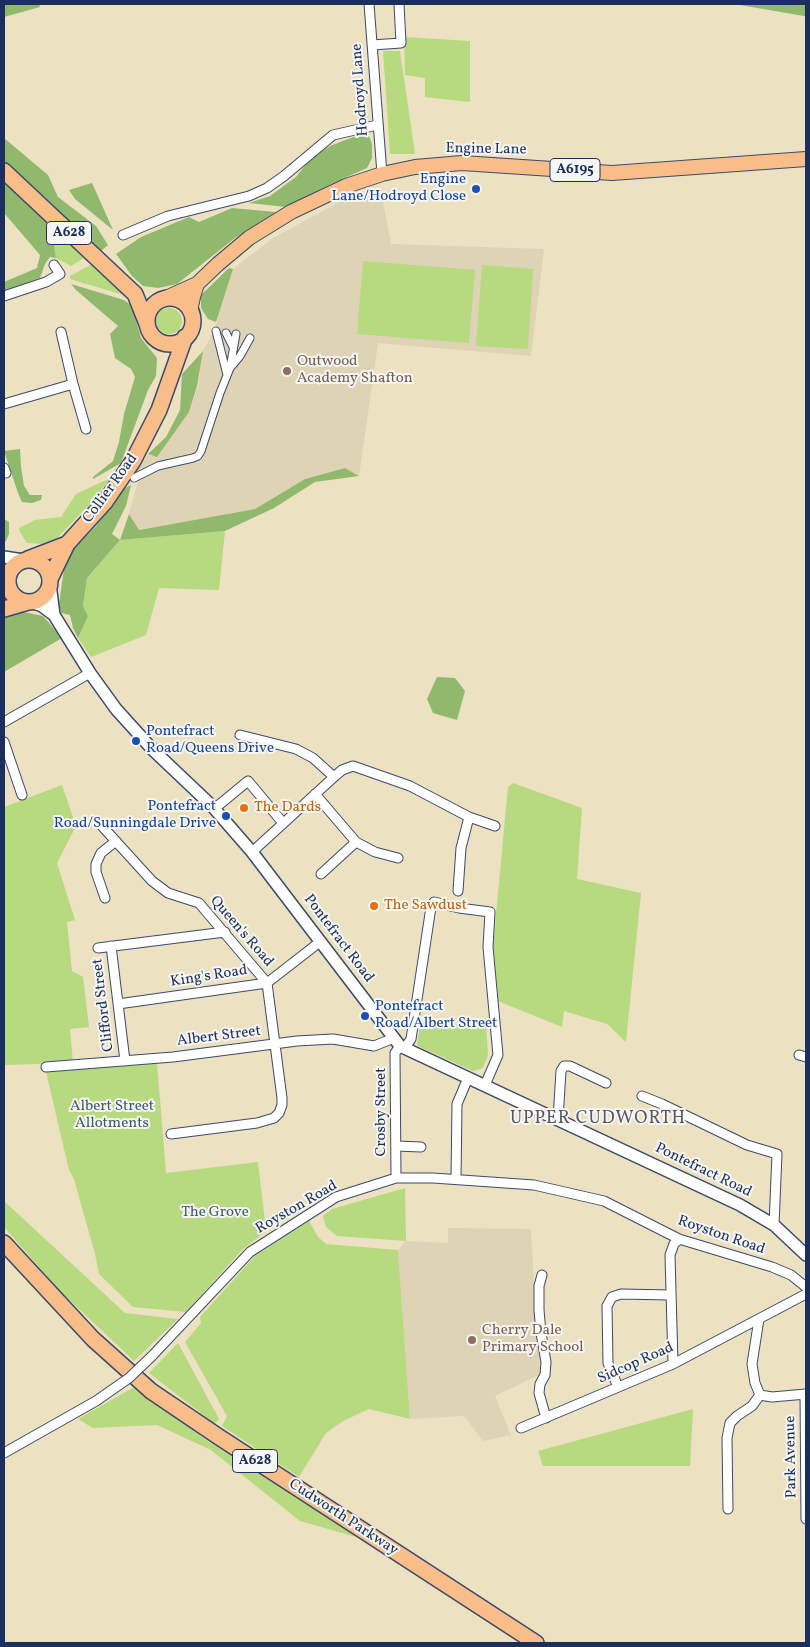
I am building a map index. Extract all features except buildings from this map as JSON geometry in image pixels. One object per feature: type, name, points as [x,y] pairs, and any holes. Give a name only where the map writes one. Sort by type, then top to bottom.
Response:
[{"type":"highway","name":"A628","points":[[4,171],[135,294],[151,334],[158,340],[167,355],[171,373]]},
{"type":"highway","points":[[135,294],[156,299],[172,298],[183,302],[190,311],[192,325],[185,338],[172,343],[158,340]]},
{"type":"highway","points":[[147,324],[148,312],[156,302],[164,299]]},
{"type":"highway","name":"Collier Road","points":[[50,581],[67,544],[105,502],[133,462],[159,410],[185,338]]},
{"type":"highway","name":"Collier Road","points":[[26,559],[67,544]]},
{"type":"highway","points":[[4,609],[29,602],[44,596],[50,581],[45,567],[40,562],[26,559],[11,568],[6,585],[13,595],[22,601],[29,602]]},
{"type":"highway","name":"Cudworth Parkway","points":[[4,1243],[93,1339],[151,1391],[219,1438],[536,1643]]},
{"type":"main road","name":"Engine Lane","points":[[164,299],[197,284],[244,242],[291,212],[346,186],[382,174],[415,167],[462,163],[612,173],[806,159]]},
{"type":"main road","points":[[190,311],[197,284]]},
{"type":"street","name":"Hodroyd Lane","points":[[369,4],[382,174]]},
{"type":"street","points":[[372,45],[401,43],[399,4]]},
{"type":"street","points":[[123,235],[168,216],[249,196],[267,188],[284,176],[333,135],[378,125]]},
{"type":"street","points":[[4,296],[46,282],[60,274],[54,265]]},
{"type":"street","points":[[216,331],[228,372]]},
{"type":"street","points":[[61,332],[86,429]]},
{"type":"street","points":[[226,333],[233,347]]},
{"type":"street","points":[[134,478],[166,463],[198,456],[243,336],[233,347],[228,372]]},
{"type":"street","points":[[4,404],[73,384]]},
{"type":"street","points":[[4,557],[26,559]]},
{"type":"street","name":"Pontefract Road","points":[[50,581],[54,615]]},
{"type":"street","name":"Pontefract Road","points":[[29,602],[42,606],[54,615],[90,673],[116,709],[153,750],[214,809],[252,852],[399,1044],[740,1205],[774,1226],[806,1255]]},
{"type":"street","points":[[4,722],[90,673]]},
{"type":"street","points":[[240,735],[296,749],[313,758],[334,776]]},
{"type":"street","points":[[4,742],[22,795]]},
{"type":"street","points":[[252,852],[334,776],[342,770],[353,766],[410,786],[469,817],[495,826]]},
{"type":"street","points":[[214,809],[248,781],[283,823]]},
{"type":"street","points":[[315,794],[356,842],[375,852],[398,858]]},
{"type":"street","points":[[458,891],[461,848],[469,817]]},
{"type":"street","name":"Queen's Road","points":[[102,826],[152,881],[168,893],[199,903],[267,982],[276,1043]]},
{"type":"street","points":[[105,898],[96,872],[96,864],[101,852],[116,841]]},
{"type":"street","points":[[321,874],[356,842]]},
{"type":"street","name":"Crosby Street","points":[[396,1178],[395,1054],[399,1044],[411,1039],[431,907],[434,902],[459,908],[490,912],[488,947],[498,1055],[486,1085]]},
{"type":"street","points":[[98,948],[225,932]]},
{"type":"street","name":"King's Road","points":[[118,1004],[267,982],[321,941]]},
{"type":"street","name":"Clifford Street","points":[[111,946],[125,1061]]},
{"type":"street","name":"Albert Street","points":[[46,1067],[125,1061],[326,1039],[374,1046],[399,1044]]},
{"type":"street","points":[[172,1134],[258,1123],[274,1118],[282,1106],[276,1043]]},
{"type":"street","points":[[558,1119],[561,1071],[564,1066],[570,1066],[606,1083]]},
{"type":"street","points":[[456,1179],[457,1104],[468,1078]]},
{"type":"street","points":[[642,1096],[747,1145],[777,1154],[774,1226]]},
{"type":"street","points":[[396,1146],[422,1147]]},
{"type":"street","name":"Royston Road","points":[[4,1453],[96,1401],[129,1378],[250,1252],[336,1197],[396,1178],[456,1179],[534,1185],[604,1201],[679,1239],[772,1267],[791,1275],[806,1287]]},
{"type":"street","points":[[673,1364],[670,1255],[674,1244],[679,1239]]},
{"type":"street","points":[[542,1275],[539,1286],[539,1310],[546,1362],[539,1392],[546,1418]]},
{"type":"street","points":[[618,1388],[608,1363],[608,1306],[612,1297],[621,1294],[670,1295]]},
{"type":"street","name":"Sidcop Road","points":[[521,1428],[673,1364],[806,1294]]},
{"type":"street","points":[[728,1510],[727,1438],[730,1423],[752,1406],[760,1395],[754,1383],[752,1364],[759,1319]]},
{"type":"street","name":"Park Avenue","points":[[760,1395],[772,1397],[806,1394],[806,1519]]},
{"type":"shaded area","name":"Outwood Academy Shafton","points":[[382,196],[391,244],[544,249],[531,356],[378,343],[359,476],[345,468],[305,479],[255,509],[139,530],[129,514],[138,481],[135,474],[148,454],[156,457],[189,412],[198,386],[203,351],[216,327],[219,311],[233,269],[273,238],[339,202]]},
{"type":"shaded area","name":"Cherry Dale Primary School","points":[[448,1228],[531,1229],[535,1306],[543,1373],[495,1396],[511,1435],[483,1441],[464,1416],[410,1419],[398,1250],[406,1241],[448,1243]]},
{"type":"green space","points":[[4,4],[39,4],[40,7],[4,17]]},
{"type":"green space","points":[[734,4],[806,4],[806,17],[804,16]]},
{"type":"green space","points":[[404,37],[470,41],[470,102],[425,97],[425,78],[405,75]]},
{"type":"green space","points":[[383,51],[400,51],[415,154],[390,154]]},
{"type":"green space","points":[[361,134],[369,136],[372,144],[372,158],[367,168],[286,207],[249,203],[270,196],[296,177],[312,157],[330,146]]},
{"type":"green space","points":[[4,138],[48,175],[58,197],[96,226],[108,245],[100,252],[4,163]]},
{"type":"green space","points":[[4,182],[51,226],[56,258],[50,257],[45,264],[40,278],[4,291],[4,282],[37,268],[40,255],[4,213]]},
{"type":"green space","points":[[92,183],[113,230],[75,199],[69,190]]},
{"type":"green space","points":[[232,208],[276,212],[235,238],[177,284],[158,288],[143,286],[132,276],[116,254],[141,237],[189,217],[199,222]]},
{"type":"green space","points":[[51,226],[84,258],[71,266],[56,258]]},
{"type":"green space","points":[[363,261],[475,270],[469,343],[357,334]]},
{"type":"green space","points":[[92,264],[127,296],[70,279],[70,276]]},
{"type":"green space","points":[[482,265],[533,269],[528,349],[476,346]]},
{"type":"green space","points":[[229,268],[233,269],[216,322],[208,319],[201,308],[201,295]]},
{"type":"green space","points":[[71,284],[124,300],[132,306],[141,338],[157,358],[156,376],[148,390],[121,463],[93,479],[113,461],[135,377],[131,369],[115,358],[110,334],[118,326]]},
{"type":"green space","points":[[169,308],[178,312],[182,321],[178,330],[169,334],[160,330],[156,321],[160,312]]},
{"type":"green space","points":[[203,351],[197,386],[189,412],[157,457],[148,454],[166,437],[180,410],[182,374]]},
{"type":"green space","points":[[20,449],[24,486],[30,495],[42,495],[41,500],[32,503],[22,502],[4,451]]},
{"type":"green space","points":[[345,468],[359,476],[315,482],[274,508],[225,531],[120,540],[129,514],[139,530],[255,509],[305,479]]},
{"type":"green space","points":[[110,478],[91,503],[57,538],[42,544],[27,543],[19,528],[35,520],[61,517],[76,494]]},
{"type":"green space","points":[[131,485],[126,506],[112,534],[120,540],[87,578],[83,606],[88,616],[78,638],[70,615],[61,613],[59,604],[65,562],[125,488]]},
{"type":"green space","points":[[4,519],[9,522],[9,534],[4,542]]},
{"type":"green space","points":[[225,531],[219,590],[159,588],[146,635],[91,657],[78,638],[88,616],[83,606],[87,578],[120,540]]},
{"type":"green space","points":[[24,612],[43,616],[62,638],[4,672],[4,618]]},
{"type":"green space","points":[[437,677],[455,678],[465,691],[457,720],[433,713],[427,699]]},
{"type":"green space","points":[[513,783],[582,808],[577,879],[641,893],[626,1042],[607,1024],[564,1011],[562,1027],[498,1001],[493,947],[508,787]]},
{"type":"green space","points":[[62,785],[76,826],[57,863],[75,920],[67,922],[72,971],[83,977],[89,1027],[70,1029],[73,1063],[4,1065],[4,807]]},
{"type":"green space","points":[[421,1021],[438,1025],[486,1023],[488,1055],[483,1068],[473,1071],[418,1046]]},
{"type":"green space","points":[[157,1063],[166,1173],[258,1162],[266,1231],[242,1250],[186,1312],[133,1307],[99,1274],[74,1179],[69,1170],[46,1072]]},
{"type":"green space","points":[[405,1188],[406,1241],[337,1236],[326,1227],[323,1216],[332,1209]]},
{"type":"green space","points":[[4,1201],[125,1313],[178,1319],[134,1361],[60,1291],[4,1227]]},
{"type":"green space","points":[[309,1221],[318,1237],[326,1244],[398,1250],[410,1419],[369,1409],[343,1421],[326,1433],[299,1477],[222,1426],[227,1416],[185,1342],[201,1323],[200,1317],[255,1256]]},
{"type":"green space","points":[[178,1343],[219,1419],[215,1424],[149,1373]]},
{"type":"green space","points":[[136,1386],[203,1438],[363,1539],[300,1521],[211,1450],[157,1425],[93,1428],[78,1419]]},
{"type":"green space","points":[[693,1409],[690,1466],[543,1466],[538,1451]]},
{"type":"place","name":"Engine Lane/Hodroyd Close","points":[[476,189]]},
{"type":"place","name":"Outwood Academy Shafton","points":[[287,371]]},
{"type":"place","name":"Pontefract Road/Queens Drive","points":[[136,741]]},
{"type":"place","name":"The Dards","points":[[244,808]]},
{"type":"place","name":"Pontefract Road/Sunningdale Drive","points":[[226,816]]},
{"type":"place","name":"The Sawdust","points":[[374,906]]},
{"type":"place","name":"Pontefract Road/Albert Street","points":[[365,1016]]},
{"type":"place","name":"Cherry Dale Primary School","points":[[472,1340]]},
{"type":"district","name":"UPPER CUDWORTH","points":[[598,1120]]},
{"type":"park label","name":"Albert Street Allotments","points":[[112,1116]]},
{"type":"park label","name":"The Grove","points":[[215,1213]]}]
